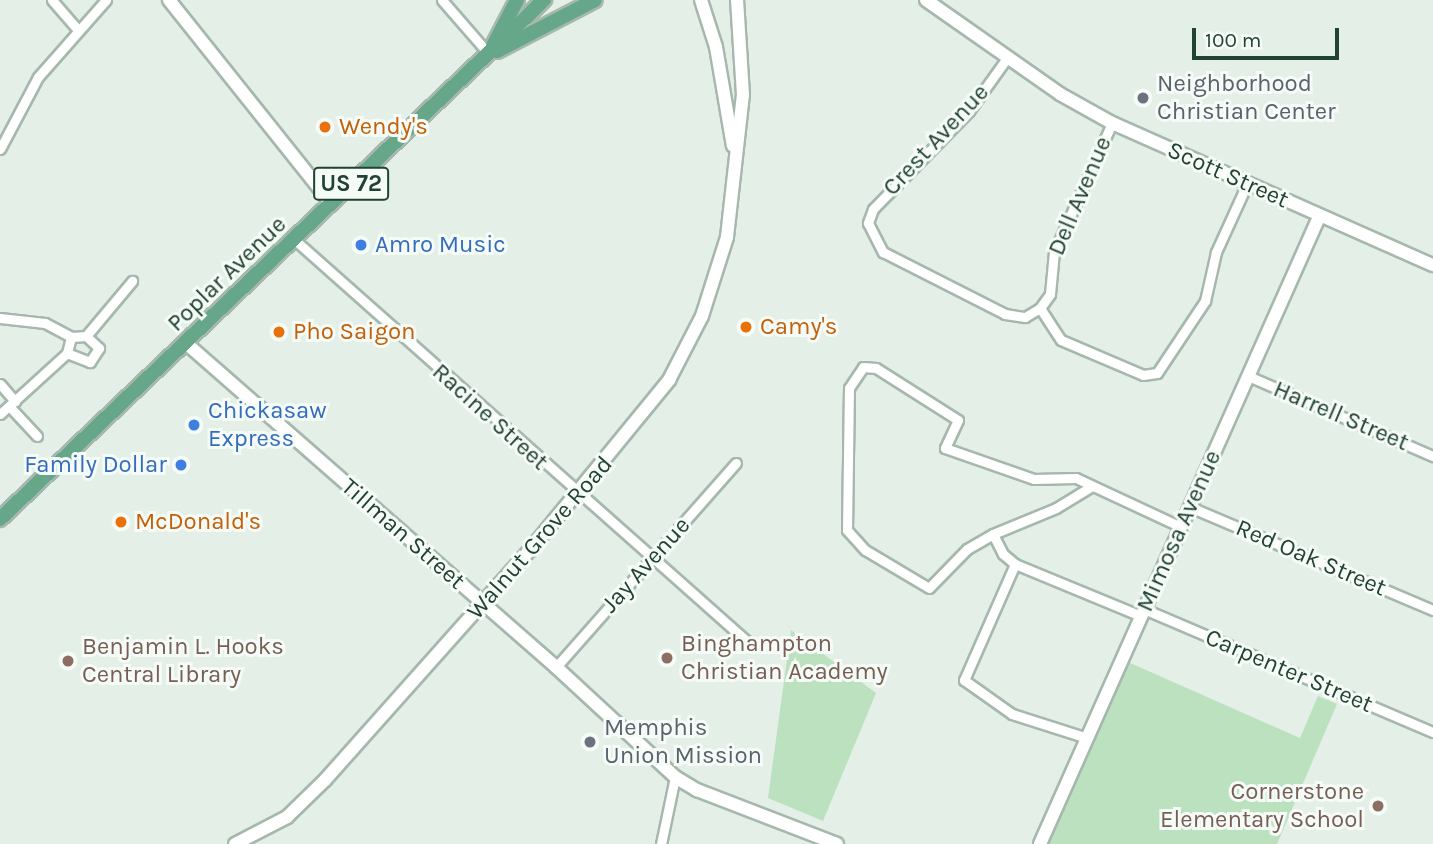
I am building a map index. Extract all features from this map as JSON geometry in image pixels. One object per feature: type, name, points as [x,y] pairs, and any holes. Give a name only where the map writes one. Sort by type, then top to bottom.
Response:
[{"type":"main road","points":[[169,0],[331,203]]},
{"type":"main road","name":"US 72","points":[[489,54],[517,0]]},
{"type":"main road","name":"Poplar Avenue","points":[[0,519],[187,344],[544,0]]},
{"type":"main road","name":"US 72","points":[[489,54],[595,0]]},
{"type":"main road","name":"Walnut Grove Road","points":[[701,0],[716,47],[736,161]]},
{"type":"main road","name":"Walnut Grove Road","points":[[235,844],[286,817],[325,780],[578,495],[669,380],[702,316],[727,237],[743,95],[737,0]]},
{"type":"main road","name":"Scott Street","points":[[926,0],[1007,58],[1112,123],[1319,217],[1433,265]]},
{"type":"main road","name":"Mimosa Avenue","points":[[1040,844],[1319,217]]},
{"type":"main road","name":"Tillman Street","points":[[187,344],[556,667],[675,777],[697,790],[837,844]]},
{"type":"street","points":[[52,0],[78,30]]},
{"type":"street","points":[[0,149],[31,87],[106,0]]},
{"type":"street","points":[[442,0],[489,54]]},
{"type":"street","name":"Crest Avenue","points":[[1007,58],[969,111],[882,197],[868,223],[883,252],[1004,314],[1026,317],[1040,308]]},
{"type":"street","name":"Dell Avenue","points":[[1040,308],[1050,294],[1054,252],[1112,123]]},
{"type":"street","points":[[1040,308],[1062,340],[1143,375],[1157,373],[1205,301],[1216,252],[1247,184]]},
{"type":"street","name":"Racine Street","points":[[296,240],[578,495],[751,645]]},
{"type":"street","points":[[0,318],[45,323],[71,337],[86,336],[132,281]]},
{"type":"street","points":[[67,353],[90,362],[99,348],[86,336]]},
{"type":"street","points":[[0,414],[67,353],[71,337]]},
{"type":"street","points":[[1092,486],[1056,508],[993,534],[967,549],[929,588],[865,550],[847,530],[849,388],[863,367],[876,368],[958,421],[945,448],[1034,479],[1076,478],[1181,527]]},
{"type":"street","name":"Harrell Street","points":[[1248,376],[1433,456]]},
{"type":"street","points":[[0,384],[37,436]]},
{"type":"street","name":"Jay Avenue","points":[[556,667],[736,464]]},
{"type":"street","name":"Red Oak Street","points":[[1190,507],[1433,610]]},
{"type":"street","points":[[993,534],[1003,554],[1015,564],[964,680],[1012,714],[1087,737]]},
{"type":"street","name":"Carpenter Street","points":[[1015,564],[1143,613],[1433,732]]},
{"type":"street","points":[[661,844],[675,777]]},
{"type":"green space","points":[[791,630],[876,693],[823,821],[768,798]]},
{"type":"green space","points":[[1128,662],[1300,738],[1318,696],[1337,704],[1277,844],[1047,844]]},
{"type":"place","name":"Neighborhood Christian Center","points":[[1143,98]]},
{"type":"place","name":"Wendy's","points":[[325,127]]},
{"type":"place","name":"Amro Music","points":[[361,245]]},
{"type":"place","name":"Camy's","points":[[746,327]]},
{"type":"place","name":"Pho Saigon","points":[[279,332]]},
{"type":"place","name":"Chickasaw Express","points":[[194,425]]},
{"type":"place","name":"Family Dollar","points":[[181,465]]},
{"type":"place","name":"McDonald's","points":[[121,522]]},
{"type":"place","name":"Binghampton Christian Academy","points":[[667,658]]},
{"type":"place","name":"Benjamin L. Hooks Central Library","points":[[68,661]]},
{"type":"place","name":"Memphis Union Mission","points":[[590,742]]},
{"type":"place","name":"Cornerstone Elementary School","points":[[1378,806]]}]
